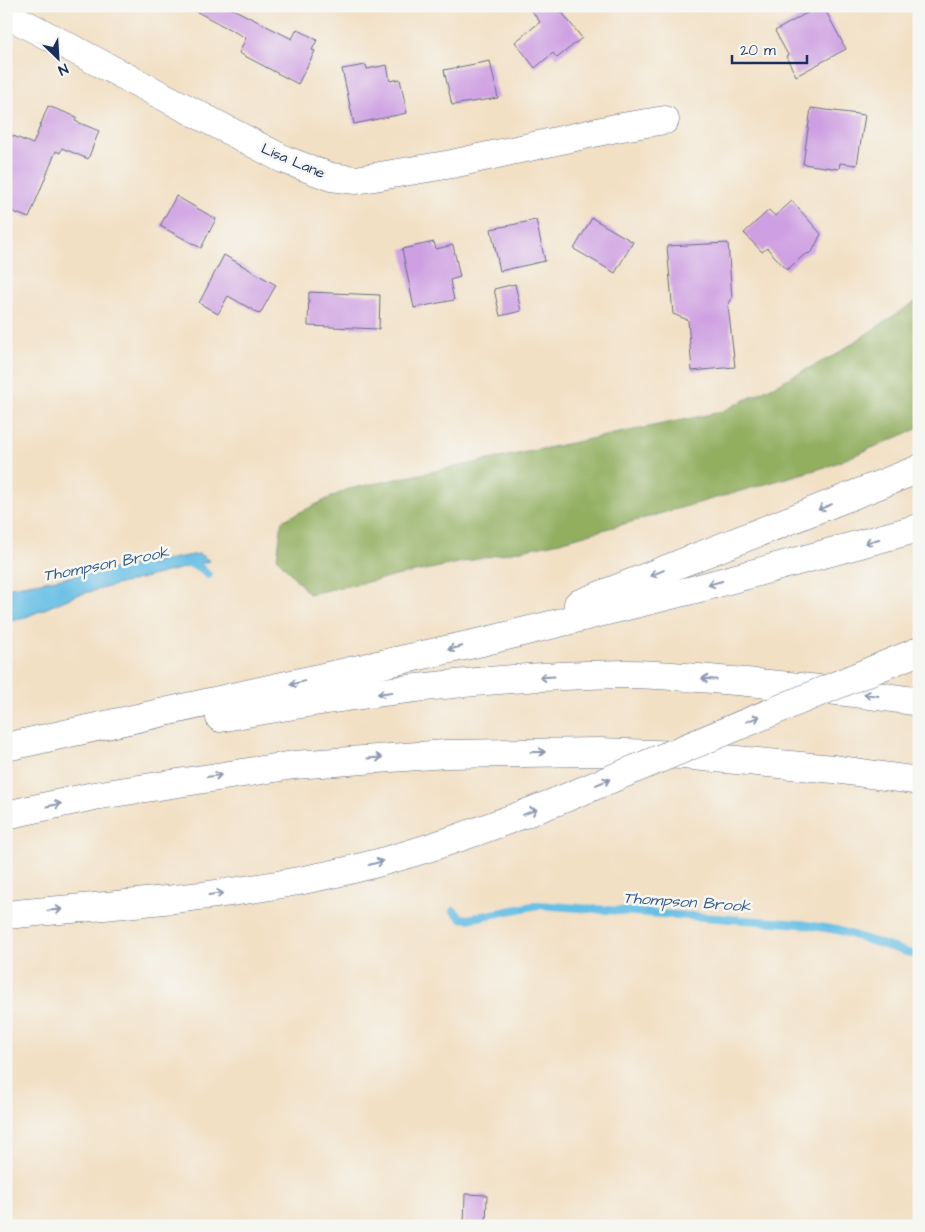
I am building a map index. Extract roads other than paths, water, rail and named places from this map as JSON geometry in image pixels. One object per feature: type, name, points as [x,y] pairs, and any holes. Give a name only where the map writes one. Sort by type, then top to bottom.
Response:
[{"type":"main road","name":"Lisa Lane","points":[[6,14],[283,159],[331,177],[356,180],[452,164],[616,128],[665,120]]},
{"type":"main road","points":[[482,642],[919,469]]},
{"type":"main road","points":[[6,747],[482,642],[696,589],[919,528]]},
{"type":"main road","points":[[6,915],[189,897],[300,880],[354,869],[415,852],[498,824],[908,655]]},
{"type":"main road","points":[[6,758],[282,707],[502,680],[627,674],[685,677],[804,687],[919,702]]},
{"type":"main road","points":[[6,815],[94,796],[284,766],[446,754],[600,752],[682,755],[834,769],[919,781]]},
{"type":"water","points":[[199,554],[210,561],[77,595],[21,619],[6,621],[6,588]]},
{"type":"waterway","name":"Thompson Brook","points":[[188,563],[201,568],[208,575]]},
{"type":"waterway","name":"Thompson Brook","points":[[454,911],[461,918],[468,919],[538,905],[800,924],[837,930],[912,954],[919,954]]}]
